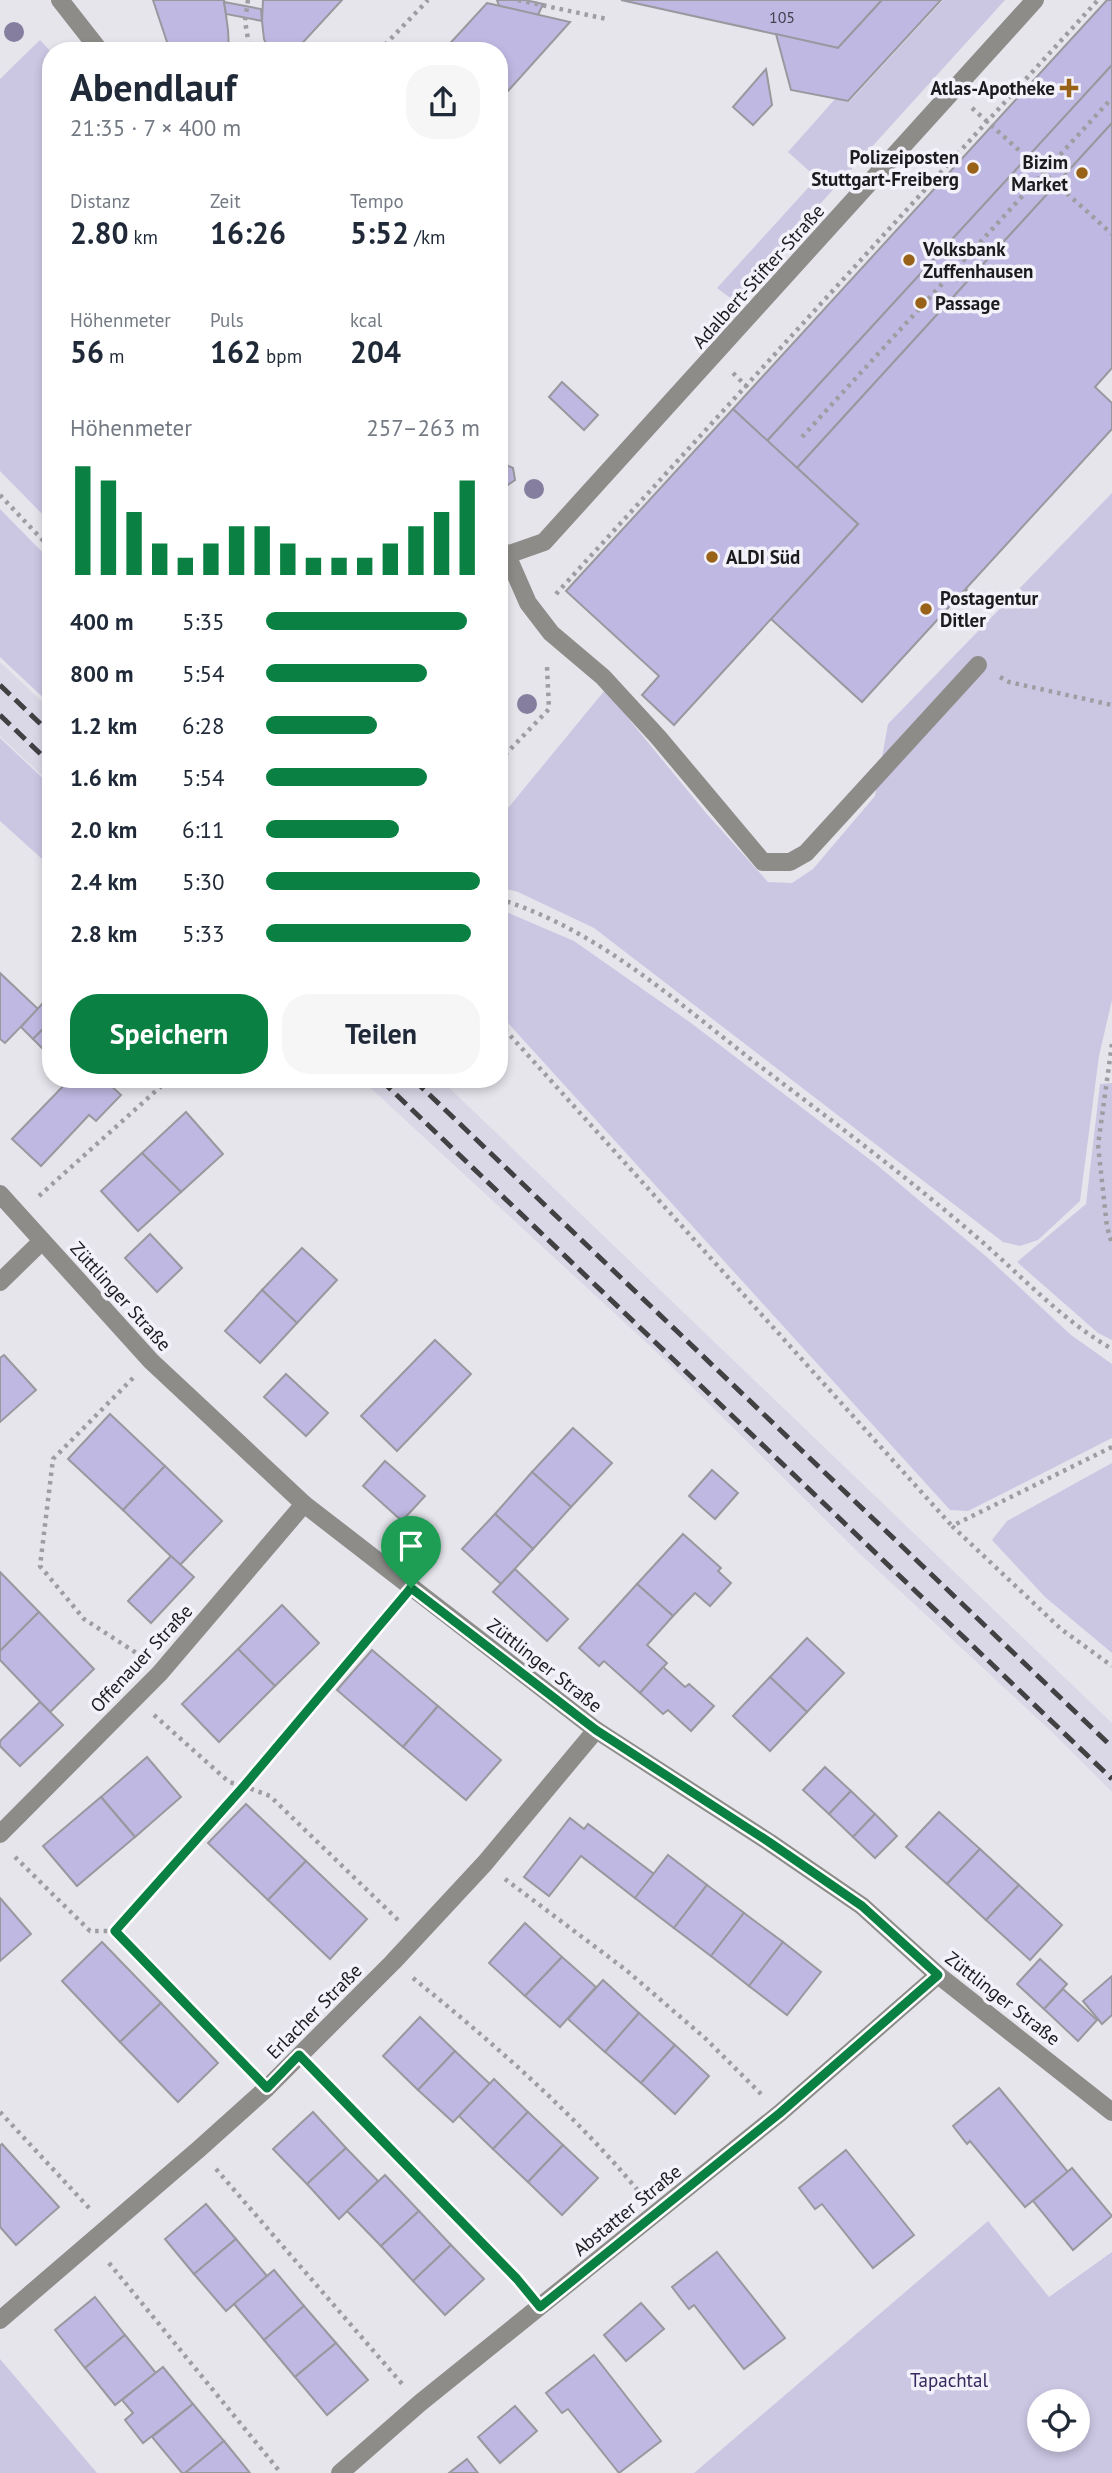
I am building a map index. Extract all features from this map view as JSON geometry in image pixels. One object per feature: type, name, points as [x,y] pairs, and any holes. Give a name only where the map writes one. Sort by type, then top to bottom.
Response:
[{"type":"street","points":[[60,0],[93,42]]},
{"type":"street","name":"Adalbert-Stifter-Straße","points":[[508,550],[544,542],[1035,0]]},
{"type":"street","points":[[508,561],[528,603],[551,633],[603,677],[658,737],[763,862],[790,862],[806,853],[978,665]]},
{"type":"street","name":"Züttlinger Straße","points":[[0,1194],[151,1361],[304,1504],[596,1730],[862,1906],[938,1975],[1112,2112]]},
{"type":"street","points":[[0,1282],[42,1241]]},
{"type":"street","name":"Offenauer Straße","points":[[4,1841],[160,1673],[304,1504]]},
{"type":"street","name":"Erlacher Straße","points":[[0,2320],[267,2088],[393,1962],[485,1863],[596,1730]]},
{"type":"street","name":"Abstatter Straße","points":[[340,2473],[420,2403],[780,2113],[938,1975]]},
{"type":"path","points":[[248,0],[245,21],[248,42]]},
{"type":"path","points":[[388,42],[428,0]]},
{"type":"path","points":[[518,0],[607,19]]},
{"type":"path","points":[[528,603],[551,599],[1098,0]]},
{"type":"path","points":[[953,91],[1112,234]]},
{"type":"path","points":[[802,437],[1112,98]]},
{"type":"path","points":[[0,495],[42,539]]},
{"type":"path","points":[[965,590],[985,608]]},
{"type":"path","points":[[508,752],[549,709],[547,672],[551,633]]},
{"type":"path","points":[[978,665],[1009,682],[1112,705]]},
{"type":"path","points":[[508,902],[565,926],[626,963],[951,1215],[1094,1338],[1112,1349]]},
{"type":"path","points":[[508,1033],[952,1526],[1061,1629],[1112,1666]]},
{"type":"path","points":[[1112,1044],[1098,1144],[1107,1227],[1112,1244]]},
{"type":"path","points":[[20,1215],[159,1088]]},
{"type":"path","points":[[151,1361],[53,1459],[40,1566],[84,1619],[141,1655],[160,1673]]},
{"type":"path","points":[[952,1526],[1112,1447]]},
{"type":"path","points":[[115,1931],[244,1786],[411,1588]]},
{"type":"path","points":[[135,1698],[229,1782],[270,1796],[415,1937]]},
{"type":"path","points":[[4,1841],[90,1931],[115,1931],[267,2088]]},
{"type":"path","points":[[485,1863],[626,1970],[706,2039],[780,2113]]},
{"type":"path","points":[[393,1962],[456,2013],[548,2097],[625,2175],[656,2213]]},
{"type":"path","points":[[299,2055],[517,2279],[540,2307]]},
{"type":"path","points":[[0,2112],[106,2227]]},
{"type":"path","points":[[199,2149],[420,2403]]},
{"type":"path","points":[[91,2242],[281,2473]]},
{"type":"shaded area","points":[[0,662],[42,702],[42,776],[0,736]]},
{"type":"shaded area","points":[[371,1088],[449,1088],[1112,1723],[1112,1792],[1054,1734],[858,1552],[664,1359]]},
{"type":"green space","points":[[943,0],[1005,0],[733,300],[717,288],[817,178],[788,152],[835,99],[849,102]]},
{"type":"green space","points":[[40,40],[42,514],[0,471],[0,79]]},
{"type":"green space","points":[[1112,493],[1112,1000],[1099,1056],[1080,1201],[1038,1240],[1020,1246],[1003,1242],[594,928],[508,889],[508,808],[605,690],[706,813],[768,882],[792,883],[813,869],[875,796],[888,724]]},
{"type":"green space","points":[[0,509],[42,552],[42,697],[0,657]]},
{"type":"green space","points":[[0,738],[42,778],[42,859],[0,821]]},
{"type":"green space","points":[[508,913],[574,941],[691,1023],[877,1165],[988,1258],[1071,1335],[1112,1364],[1112,1438],[968,1511],[950,1510],[508,1023]]},
{"type":"green space","points":[[1112,1083],[1112,1340],[1098,1333],[1017,1262],[1086,1204],[1100,1084]]},
{"type":"green space","points":[[1112,1463],[1112,1653],[1045,1597],[992,1540],[1007,1521]]},
{"type":"green space","name":"Tapachtal","points":[[988,2221],[1049,2297],[1112,2252],[1112,2473],[694,2473]]},
{"type":"green space","points":[[0,2359],[97,2473],[0,2473]]},
{"type":"building","points":[[153,0],[224,0],[229,42],[167,42]]},
{"type":"building","points":[[263,0],[342,0],[303,42],[265,42],[262,21]]},
{"type":"building","points":[[497,0],[525,0],[543,4],[538,15],[499,6]]},
{"type":"building","points":[[621,0],[882,0],[838,48]]},
{"type":"building","points":[[882,0],[941,0],[848,101],[791,90],[776,34],[838,48]]},
{"type":"building","points":[[1107,0],[1112,0],[1112,65],[767,441],[733,409]]},
{"type":"building","points":[[224,2],[261,9],[262,21],[226,14]]},
{"type":"building","points":[[487,3],[570,22],[508,91],[508,42],[451,42]]},
{"type":"building","name":"Passage","points":[[1112,65],[1112,123],[797,468],[767,441]]},
{"type":"building","points":[[766,69],[772,105],[753,125],[733,107]]},
{"type":"building","points":[[1112,123],[1112,368],[1095,387],[1112,403],[1112,429],[862,702],[771,619],[858,524],[797,468]]},
{"type":"building","points":[[562,382],[598,415],[584,430],[549,397]]},
{"type":"building","name":"ALDI Süd","points":[[733,409],[858,524],[674,725],[642,695],[659,676],[566,591]]},
{"type":"building","points":[[508,466],[513,468],[515,480],[508,485]]},
{"type":"building","points":[[0,973],[38,1009],[5,1043],[0,1039]]},
{"type":"building","points":[[42,1004],[42,1030],[33,1039],[21,1027]]},
{"type":"building","points":[[42,1030],[42,1048],[33,1039]]},
{"type":"building","points":[[61,1088],[113,1088],[121,1095],[96,1121],[89,1115],[41,1166],[12,1139]]},
{"type":"building","points":[[186,1112],[223,1154],[181,1192],[142,1153]]},
{"type":"building","points":[[142,1153],[181,1192],[138,1231],[101,1191]]},
{"type":"building","points":[[150,1234],[182,1268],[157,1292],[125,1258]]},
{"type":"building","points":[[302,1248],[337,1280],[297,1323],[262,1290]]},
{"type":"building","points":[[262,1290],[297,1323],[260,1363],[225,1331]]},
{"type":"building","points":[[435,1340],[471,1374],[397,1451],[361,1416]]},
{"type":"building","points":[[4,1355],[36,1390],[0,1422],[0,1358]]},
{"type":"building","points":[[286,1374],[328,1413],[306,1436],[264,1397]]},
{"type":"building","points":[[110,1414],[165,1466],[123,1510],[68,1459]]},
{"type":"building","points":[[573,1428],[612,1463],[571,1507],[532,1472]]},
{"type":"building","points":[[385,1461],[425,1496],[402,1521],[363,1486]]},
{"type":"building","points":[[165,1466],[222,1521],[180,1565],[123,1510]]},
{"type":"building","points":[[712,1470],[738,1493],[715,1519],[689,1496]]},
{"type":"building","points":[[532,1472],[571,1507],[533,1549],[495,1514]]},
{"type":"building","points":[[495,1514],[533,1549],[501,1584],[462,1549]]},
{"type":"building","points":[[683,1534],[721,1568],[718,1571],[731,1583],[710,1606],[695,1593],[673,1616],[637,1584]]},
{"type":"building","points":[[171,1556],[194,1577],[151,1623],[128,1601]]},
{"type":"building","points":[[515,1569],[568,1619],[547,1641],[493,1592]]},
{"type":"building","points":[[0,1572],[39,1612],[0,1651]]},
{"type":"building","points":[[637,1584],[673,1616],[647,1645],[667,1663],[640,1693],[604,1661],[599,1666],[579,1648]]},
{"type":"building","points":[[282,1605],[319,1643],[275,1686],[238,1649]]},
{"type":"building","points":[[39,1612],[94,1669],[50,1712],[0,1660],[0,1651]]},
{"type":"building","points":[[807,1638],[844,1673],[807,1712],[770,1677]]},
{"type":"building","points":[[238,1649],[275,1686],[219,1742],[182,1704]]},
{"type":"building","points":[[372,1650],[438,1706],[403,1747],[337,1690]]},
{"type":"building","points":[[663,1667],[685,1687],[689,1684],[714,1706],[691,1731],[668,1710],[663,1714],[640,1693]]},
{"type":"building","points":[[770,1677],[807,1712],[770,1751],[733,1716]]},
{"type":"building","points":[[40,1702],[63,1725],[20,1766],[0,1746],[0,1741]]},
{"type":"building","points":[[438,1706],[501,1760],[466,1800],[403,1747]]},
{"type":"building","points":[[147,1757],[181,1797],[135,1837],[101,1797]]},
{"type":"building","points":[[825,1767],[851,1791],[829,1814],[803,1790]]},
{"type":"building","points":[[851,1791],[875,1814],[853,1837],[829,1814]]},
{"type":"building","points":[[101,1797],[135,1837],[77,1886],[43,1846]]},
{"type":"building","points":[[246,1804],[306,1861],[268,1900],[208,1843]]},
{"type":"building","points":[[939,1812],[980,1849],[947,1884],[906,1847]]},
{"type":"building","points":[[875,1814],[897,1836],[875,1858],[853,1837]]},
{"type":"building","points":[[570,1818],[584,1829],[588,1824],[654,1874],[635,1898],[581,1856],[549,1896],[524,1877]]},
{"type":"building","points":[[980,1849],[1019,1885],[986,1920],[947,1884]]},
{"type":"building","points":[[668,1855],[707,1885],[674,1928],[635,1898]]},
{"type":"building","points":[[306,1861],[367,1919],[330,1959],[268,1900]]},
{"type":"building","points":[[707,1885],[744,1913],[711,1956],[674,1928]]},
{"type":"building","points":[[1019,1885],[1062,1925],[1030,1960],[986,1920]]},
{"type":"building","points":[[0,1898],[31,1934],[0,1961]]},
{"type":"building","points":[[744,1913],[783,1942],[749,1986],[711,1956]]},
{"type":"building","points":[[525,1923],[562,1957],[525,1996],[489,1963]]},
{"type":"building","points":[[102,1942],[161,2003],[120,2042],[62,1981]]},
{"type":"building","points":[[783,1942],[821,1972],[787,2015],[749,1986]]},
{"type":"building","points":[[562,1957],[596,1987],[560,2027],[525,1996]]},
{"type":"building","points":[[1040,1959],[1067,1984],[1044,2009],[1017,1984]]},
{"type":"building","points":[[1112,1976],[1112,2015],[1102,2024],[1083,2001]]},
{"type":"building","points":[[603,1980],[639,2013],[605,2052],[568,2019]]},
{"type":"building","points":[[1063,1989],[1097,2020],[1078,2041],[1044,2009]]},
{"type":"building","points":[[161,2003],[218,2063],[178,2102],[120,2042]]},
{"type":"building","points":[[639,2013],[675,2045],[641,2083],[605,2052]]},
{"type":"building","points":[[420,2017],[455,2051],[418,2090],[383,2056]]},
{"type":"building","points":[[675,2045],[709,2076],[675,2114],[641,2083]]},
{"type":"building","points":[[455,2051],[490,2084],[453,2122],[418,2090]]},
{"type":"building","points":[[494,2079],[528,2112],[493,2149],[459,2116]]},
{"type":"building","points":[[999,2088],[1068,2172],[1025,2207],[970,2141],[967,2144],[953,2126]]},
{"type":"building","points":[[313,2112],[346,2148],[307,2184],[273,2149]]},
{"type":"building","points":[[528,2112],[563,2145],[528,2182],[493,2149]]},
{"type":"building","points":[[2,2144],[59,2207],[16,2245],[0,2227]]},
{"type":"building","points":[[563,2145],[598,2178],[562,2215],[528,2182]]},
{"type":"building","points":[[346,2148],[378,2181],[339,2219],[307,2184]]},
{"type":"building","points":[[846,2150],[914,2235],[873,2268],[822,2204],[815,2209],[799,2188]]},
{"type":"building","points":[[1072,2168],[1112,2216],[1073,2250],[1033,2201]]},
{"type":"building","points":[[385,2175],[419,2211],[381,2246],[347,2211]]},
{"type":"building","points":[[206,2204],[236,2239],[194,2274],[165,2239]]},
{"type":"building","points":[[419,2211],[451,2245],[413,2281],[381,2246]]},
{"type":"building","points":[[236,2239],[267,2276],[226,2311],[194,2274]]},
{"type":"building","points":[[451,2245],[484,2279],[445,2315],[413,2281]]},
{"type":"building","points":[[717,2252],[785,2338],[744,2369],[694,2305],[689,2309],[672,2287]]},
{"type":"building","points":[[274,2270],[304,2306],[264,2340],[234,2304]]},
{"type":"building","points":[[95,2297],[125,2335],[85,2368],[55,2330]]},
{"type":"building","points":[[641,2303],[664,2329],[626,2361],[604,2335]]},
{"type":"building","points":[[304,2306],[336,2343],[295,2377],[264,2340]]},
{"type":"building","points":[[125,2335],[156,2373],[115,2405],[85,2368]]},
{"type":"building","points":[[336,2343],[368,2380],[327,2415],[295,2377]]},
{"type":"building","points":[[594,2355],[661,2441],[619,2473],[568,2409],[562,2413],[546,2393]]},
{"type":"building","points":[[163,2367],[193,2404],[143,2443],[125,2420],[133,2413],[122,2400]]},
{"type":"building","points":[[193,2404],[224,2441],[182,2473],[152,2437]]},
{"type":"building","points":[[515,2406],[537,2431],[500,2463],[478,2437]]},
{"type":"building","points":[[224,2441],[250,2473],[185,2473]]},
{"type":"building","points":[[467,2459],[478,2473],[449,2473]]},
{"type":"railway","points":[[0,685],[42,725]]},
{"type":"railway","points":[[0,715],[42,755]]},
{"type":"railway","points":[[389,1088],[1112,1779]]},
{"type":"railway","points":[[422,1088],[1112,1747]]},
{"type":"place","name":"Atlas-Apotheke","points":[[1069,88]]},
{"type":"place","name":"Polizeiposten Stuttgart-Freiberg","points":[[973,168]]},
{"type":"place","name":"Bizim Market","points":[[1082,173]]},
{"type":"place","name":"Volksbank Zuffenhausen","points":[[909,260]]},
{"type":"place","name":"Passage","points":[[921,303]]},
{"type":"place","name":"ALDI Süd","points":[[712,557]]},
{"type":"place","name":"Postagentur Ditler","points":[[926,609]]},
{"type":"route","points":[[411,1588],[596,1730],[862,1906],[938,1975],[780,2113],[540,2307],[517,2279],[299,2055],[267,2088],[115,1931],[244,1786],[411,1588]]}]
